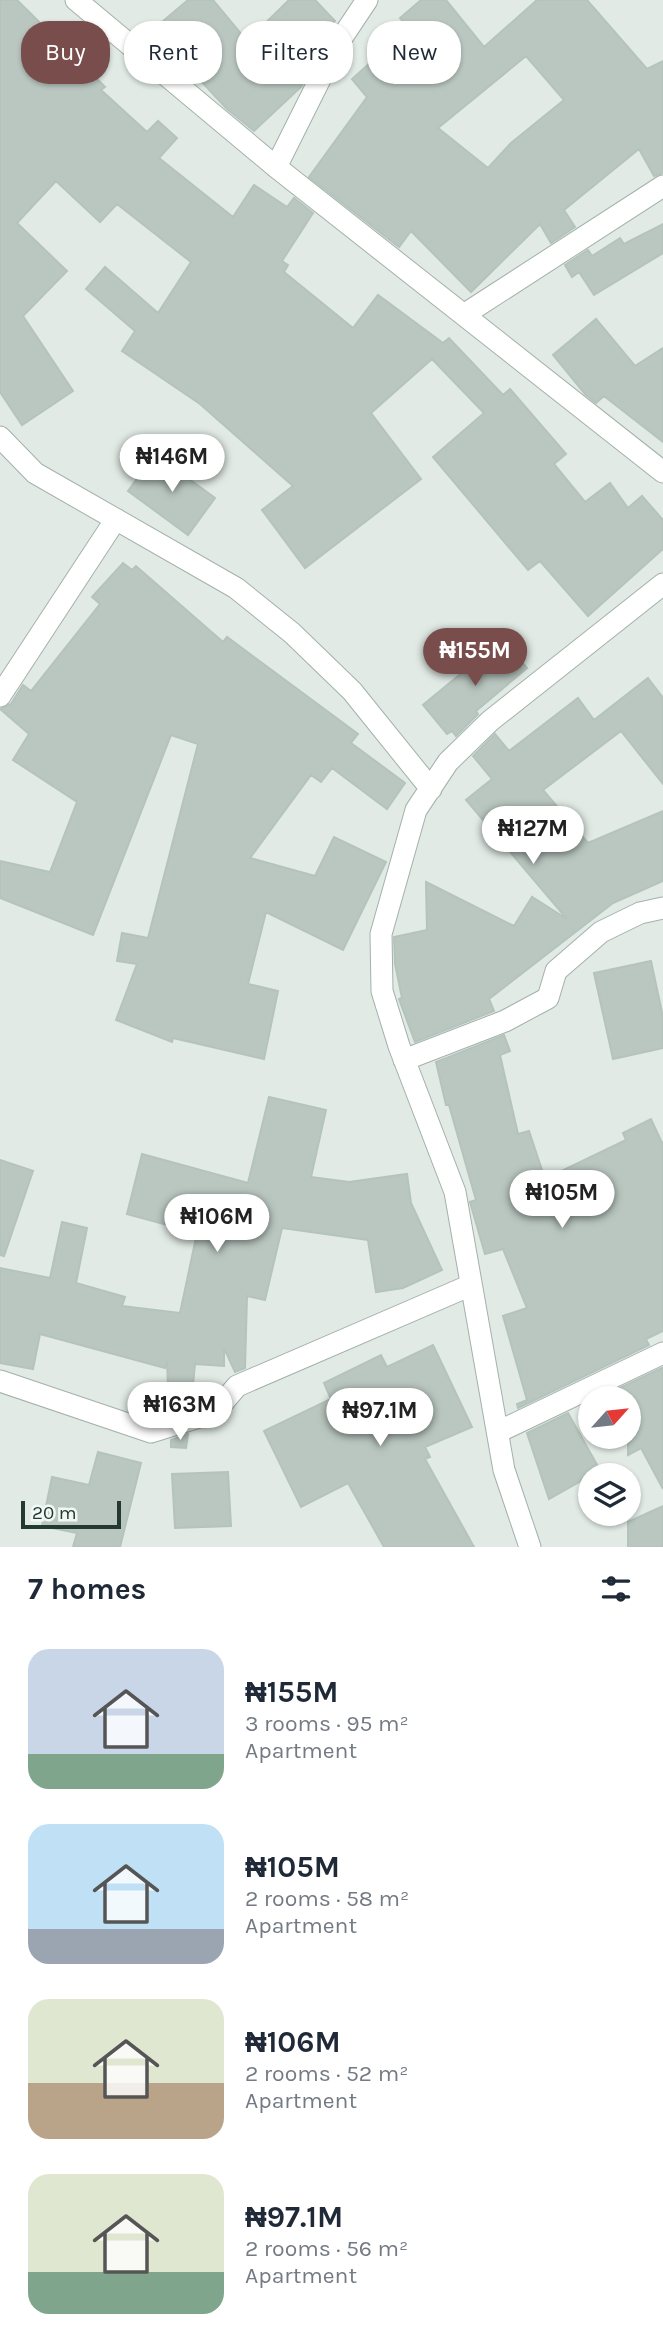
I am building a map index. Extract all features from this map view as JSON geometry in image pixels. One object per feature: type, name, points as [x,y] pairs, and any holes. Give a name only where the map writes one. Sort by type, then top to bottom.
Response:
[{"type":"street","points":[[76,0],[276,167],[663,472]]},
{"type":"street","points":[[276,167],[337,45],[367,0]]},
{"type":"street","points":[[465,314],[663,186]]},
{"type":"street","points":[[0,437],[35,473],[236,588],[292,634],[352,691],[430,789]]},
{"type":"street","points":[[0,696],[116,519]]},
{"type":"street","points":[[530,1547],[504,1470],[455,1192],[404,1060],[382,991],[381,934],[416,810],[448,762],[490,721],[663,584]]},
{"type":"street","points":[[404,1060],[505,1021],[548,998],[556,971],[601,932],[640,913],[663,908]]},
{"type":"street","points":[[0,1381],[151,1432],[215,1412],[237,1385],[471,1285]]},
{"type":"street","points":[[498,1432],[663,1353]]},
{"type":"building","points":[[0,0],[17,0],[38,21],[21,21],[21,84],[102,84],[105,87],[101,90],[147,132],[158,121],[177,138],[159,158],[233,217],[254,185],[287,207],[294,198],[313,213],[282,261],[288,265],[284,272],[353,328],[378,295],[443,343],[449,338],[503,395],[510,389],[566,454],[554,464],[585,502],[610,483],[628,508],[642,496],[663,520],[663,549],[588,616],[540,561],[528,570],[433,457],[484,413],[432,359],[371,413],[421,479],[305,568],[262,510],[293,486],[200,404],[122,351],[135,331],[86,289],[105,267],[158,313],[191,262],[117,204],[100,222],[56,181],[17,223],[67,271],[23,316],[73,391],[22,425],[0,392]]},
{"type":"building","points":[[188,0],[213,0],[236,28],[236,84],[303,84],[254,131],[227,109],[204,84],[222,84],[222,21],[163,21]]},
{"type":"building","points":[[289,0],[315,0],[335,21],[267,21]]},
{"type":"building","points":[[421,0],[446,0],[484,47],[537,0],[587,0],[647,69],[663,61],[663,173],[654,176],[639,149],[564,210],[575,227],[551,243],[540,224],[471,292],[411,231],[399,247],[309,177],[367,97],[353,78],[367,66],[367,84],[461,84],[461,21],[403,21],[400,18]],"holes":[[[526,56],[564,100],[511,143],[488,168],[438,128]]]},
{"type":"building","points":[[663,224],[663,253],[594,295],[579,272],[572,277],[565,265],[588,250],[592,256],[620,238],[624,244]]},
{"type":"building","points":[[596,319],[635,366],[663,348],[663,442],[604,396],[596,403],[585,394],[553,355]]},
{"type":"building","points":[[155,454],[215,498],[188,535],[128,491]]},
{"type":"building","points":[[123,563],[132,570],[136,566],[223,642],[227,637],[358,734],[351,743],[405,783],[387,809],[332,768],[321,782],[311,775],[250,858],[315,876],[334,837],[386,862],[343,950],[266,912],[248,984],[278,991],[264,1059],[173,1038],[172,1042],[116,1020],[137,964],[117,961],[122,933],[148,938],[198,744],[171,735],[93,935],[0,898],[0,861],[50,872],[77,802],[13,760],[29,734],[0,709],[11,704],[23,685],[31,691],[100,604],[92,597]]},
{"type":"building","points":[[503,639],[527,668],[476,711],[478,714],[456,736],[452,731],[447,734],[423,705]]},
{"type":"building","points":[[648,678],[663,698],[663,784],[621,731],[543,790],[588,843],[663,811],[663,881],[613,903],[489,999],[494,1011],[415,1042],[399,999],[402,998],[395,964],[394,937],[427,930],[426,882],[514,926],[532,897],[567,919],[466,800],[492,779],[473,756],[495,734],[509,751],[578,698],[594,720]]},
{"type":"building","points":[[651,961],[663,1017],[663,1048],[613,1059],[594,973]]},
{"type":"building","points":[[504,1035],[510,1051],[500,1055],[518,1134],[529,1131],[545,1179],[626,1140],[623,1133],[651,1119],[663,1145],[663,1331],[646,1339],[649,1345],[518,1408],[517,1404],[527,1400],[503,1316],[527,1308],[503,1249],[485,1254],[470,1202],[476,1200],[449,1105],[446,1105],[436,1062]]},
{"type":"building","points":[[269,1097],[326,1110],[311,1177],[349,1182],[407,1174],[411,1203],[442,1270],[403,1288],[376,1292],[368,1240],[282,1228],[265,1300],[247,1296],[245,1368],[235,1372],[224,1348],[224,1366],[195,1364],[191,1406],[169,1413],[167,1361],[165,1368],[40,1334],[33,1369],[0,1363],[0,1268],[50,1278],[62,1222],[87,1228],[76,1283],[125,1297],[122,1306],[180,1313],[197,1233],[127,1214],[142,1154],[248,1183]]},
{"type":"building","points":[[0,1160],[33,1171],[4,1256],[0,1255]]},
{"type":"building","points":[[433,1345],[472,1427],[425,1447],[430,1457],[425,1459],[474,1547],[384,1547],[348,1483],[301,1507],[264,1431],[331,1399],[324,1383],[381,1355],[387,1367]]},
{"type":"building","points":[[662,1368],[663,1489],[641,1448],[641,1386],[624,1386]]},
{"type":"building","points":[[568,1413],[578,1431],[578,1449],[588,1449],[596,1463],[578,1463],[578,1483],[549,1499],[527,1433]]},
{"type":"building","points":[[188,1434],[186,1448],[171,1447],[171,1440]]},
{"type":"building","points":[[628,1449],[639,1449],[628,1455]]},
{"type":"building","points":[[98,1452],[141,1463],[120,1547],[73,1547],[77,1533],[42,1526],[52,1477],[89,1485]]},
{"type":"building","points":[[228,1472],[231,1526],[175,1528],[172,1474]]},
{"type":"building","points":[[663,1506],[663,1547],[628,1547],[628,1526],[641,1526],[641,1516]]}]
